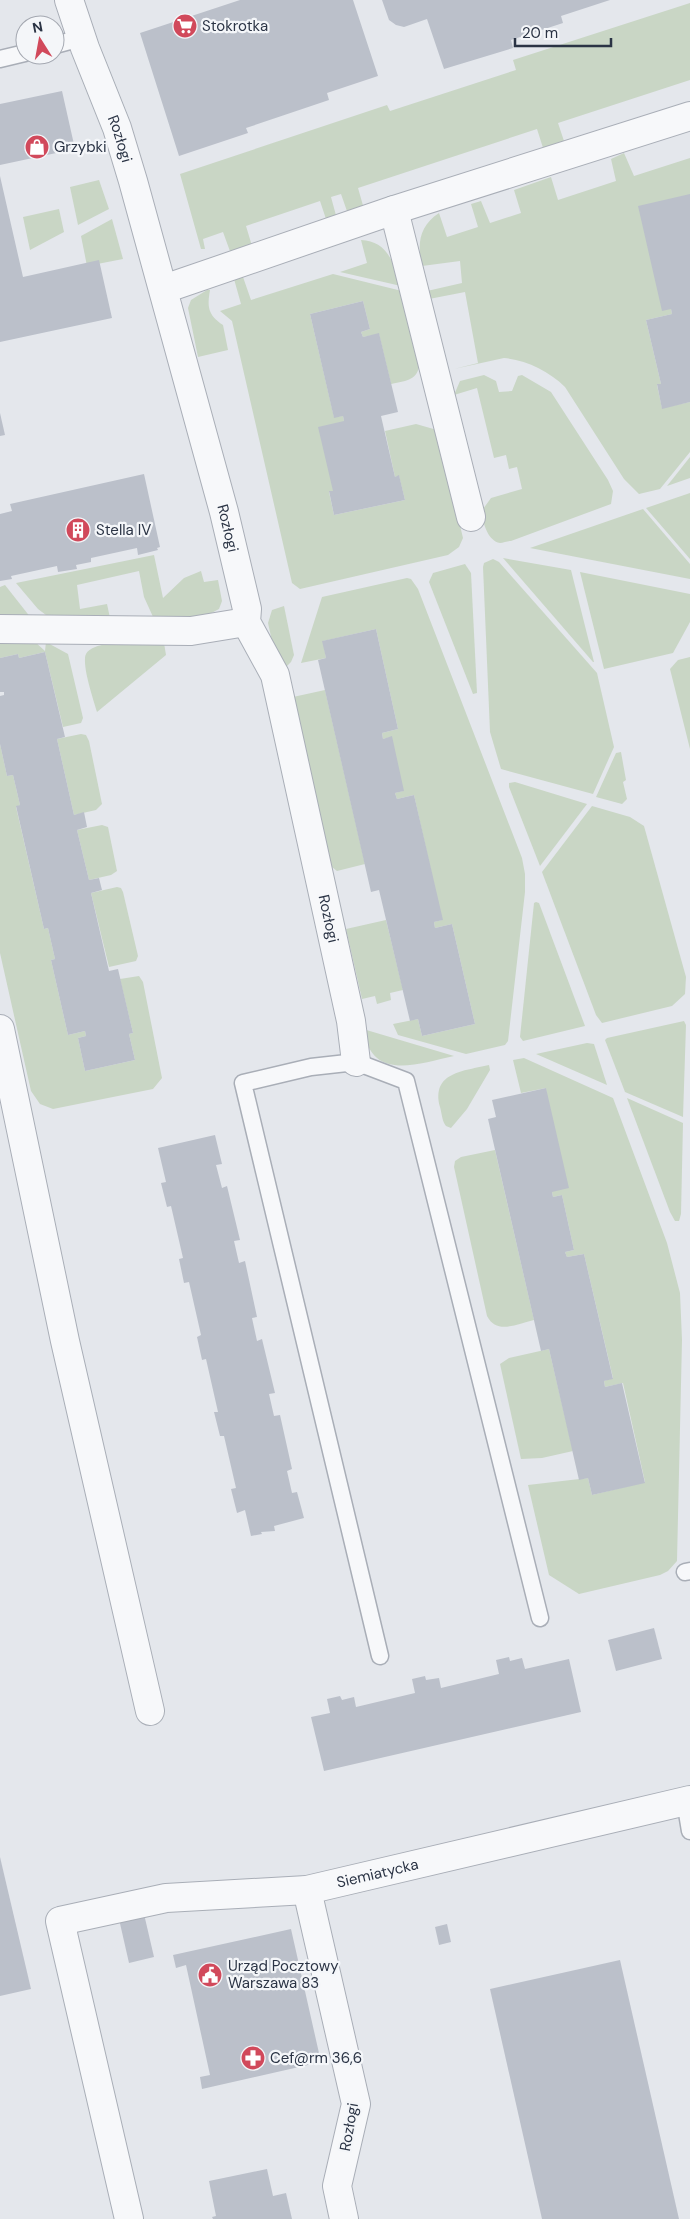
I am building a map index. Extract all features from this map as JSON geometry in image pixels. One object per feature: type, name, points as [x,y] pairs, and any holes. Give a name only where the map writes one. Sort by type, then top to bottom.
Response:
[{"type":"street","name":"Rozłogi","points":[[69,0],[81,38],[117,128],[164,289],[224,512],[247,609],[246,622],[275,675],[350,1021],[356,1062]]},
{"type":"street","points":[[164,289],[394,210],[690,116]]},
{"type":"street","points":[[394,210],[471,517]]},
{"type":"street","points":[[0,629],[192,631],[246,622]]},
{"type":"street","points":[[0,1029],[68,1350],[150,1711]]},
{"type":"street","name":"Siemiatycka","points":[[129,2219],[60,1921],[166,1898],[307,1890],[426,1860],[687,1800]]},
{"type":"street","name":"Rozłogi","points":[[307,1890],[356,2104],[337,2186],[344,2219]]},
{"type":"lane","points":[[65,42],[81,38]]},
{"type":"lane","points":[[0,59],[15,55]]},
{"type":"lane","points":[[380,1656],[243,1083],[311,1067],[356,1062],[406,1081],[540,1618]]},
{"type":"lane","points":[[687,1800],[690,1832]]},
{"type":"green space","points":[[690,3],[690,80],[558,123],[565,144],[544,151],[537,129],[358,188],[364,209],[348,214],[341,194],[331,197],[337,219],[327,222],[320,201],[246,226],[252,246],[231,254],[223,232],[203,239],[205,249],[201,249],[180,174],[387,105],[390,111],[516,70],[513,60]]},
{"type":"green space","points":[[624,153],[634,176],[690,158],[690,194],[671,309],[672,314],[646,320],[661,384],[657,385],[662,408],[690,402],[690,452],[660,489],[639,494],[624,479],[565,387],[552,376],[529,364],[504,358],[454,369],[478,363],[465,292],[429,299],[427,291],[462,283],[460,261],[422,266],[420,250],[421,236],[427,224],[439,213],[447,237],[478,227],[471,204],[481,201],[490,223],[521,213],[514,190],[551,177],[558,200],[616,181],[611,159]]},
{"type":"green space","points":[[99,180],[109,209],[78,225],[70,187]]},
{"type":"green space","points":[[59,209],[64,232],[30,250],[23,217]]},
{"type":"green space","points":[[112,219],[123,259],[87,266],[81,236]]},
{"type":"green space","points":[[361,240],[370,241],[384,249],[396,270],[401,286],[340,272],[367,263]]},
{"type":"green space","points":[[333,274],[402,291],[419,366],[416,375],[413,377],[391,384],[379,334],[363,337],[361,332],[370,329],[363,301],[310,314],[334,417],[343,416],[344,421],[333,491],[329,492],[334,515],[405,500],[399,476],[395,477],[385,431],[416,424],[437,430],[463,538],[459,547],[448,555],[300,589],[292,583],[232,321],[220,311],[241,304],[234,279],[243,277],[251,300]]},
{"type":"green space","points":[[210,290],[210,310],[214,318],[223,325],[228,350],[198,357],[188,308],[191,300]]},
{"type":"green space","points":[[484,375],[496,381],[499,392],[512,391],[518,376],[522,375],[551,392],[608,480],[613,491],[611,504],[511,541],[500,543],[488,534],[484,524],[483,509],[491,498],[522,489],[517,467],[509,469],[506,455],[494,458],[477,388],[454,395],[460,381]]},
{"type":"green space","points":[[690,457],[690,478],[667,486]]},
{"type":"green space","points":[[690,493],[690,559],[646,508]]},
{"type":"green space","points":[[643,509],[690,564],[690,579],[530,548]]},
{"type":"green space","points":[[154,555],[163,598],[184,578],[201,571],[204,582],[218,580],[222,601],[219,609],[202,618],[154,619],[144,597],[139,571],[77,585],[80,609],[107,604],[110,618],[50,618],[38,609],[16,583]]},
{"type":"green space","points":[[503,558],[571,570],[594,662],[593,662]]},
{"type":"green space","points":[[493,559],[499,562],[597,673],[614,747],[593,794],[501,769],[490,732],[483,567],[484,563]]},
{"type":"green space","points":[[465,564],[471,573],[477,693],[473,694],[429,582],[433,573]]},
{"type":"green space","points":[[580,572],[690,594],[690,622],[673,653],[604,669]]},
{"type":"green space","points":[[407,578],[411,579],[418,589],[522,858],[525,874],[525,892],[508,1041],[505,1045],[466,1054],[398,1035],[393,1024],[418,1019],[422,1036],[475,1024],[452,924],[435,928],[434,922],[442,920],[414,795],[397,799],[395,793],[403,791],[391,737],[383,739],[382,733],[398,729],[376,629],[323,641],[326,658],[301,663],[322,597]]},
{"type":"green space","points":[[5,585],[31,618],[0,617],[0,587]]},
{"type":"green space","points":[[284,606],[294,655],[286,667],[276,659],[268,623],[272,610]]},
{"type":"green space","points":[[0,641],[34,641],[45,651],[46,642],[68,654],[83,718],[81,723],[63,727],[45,652],[19,658],[18,654],[0,658]]},
{"type":"green space","points":[[132,642],[164,643],[166,655],[97,712],[86,670],[85,658],[88,651],[106,644]]},
{"type":"green space","points":[[690,657],[690,749],[670,669],[678,660]]},
{"type":"green space","points":[[325,690],[365,864],[337,871],[332,867],[293,697]]},
{"type":"green space","points":[[81,734],[86,735],[89,741],[102,804],[96,810],[74,815],[57,739]]},
{"type":"green space","points":[[0,744],[7,776],[13,775],[20,805],[16,807],[44,929],[48,928],[55,959],[51,960],[68,1035],[85,1031],[86,1036],[78,1038],[85,1071],[135,1060],[129,1034],[133,1033],[120,979],[139,976],[143,982],[162,1078],[153,1089],[53,1109],[40,1104],[31,1091],[0,953]]},
{"type":"green space","points":[[621,752],[626,780],[623,782],[627,799],[622,804],[596,797],[616,753]]},
{"type":"green space","points":[[515,782],[587,804],[540,866],[509,787],[509,783]]},
{"type":"green space","points":[[592,806],[630,817],[644,826],[686,977],[685,994],[672,1006],[602,1023],[596,1015],[542,872]]},
{"type":"green space","points":[[102,825],[108,827],[117,871],[111,875],[89,880],[77,830]]},
{"type":"green space","points":[[117,887],[121,888],[123,892],[138,956],[136,961],[109,967],[91,893]]},
{"type":"green space","points":[[534,903],[539,903],[585,1026],[523,1041],[520,1037]]},
{"type":"green space","points":[[386,920],[403,990],[390,993],[391,1000],[377,1004],[375,996],[362,999],[346,929]]},
{"type":"green space","points":[[684,1021],[686,1025],[683,1117],[625,1092],[605,1040]]},
{"type":"green space","points":[[363,1029],[454,1056],[411,1065],[386,1063],[376,1057],[368,1046]]},
{"type":"green space","points":[[587,1043],[594,1044],[607,1085],[536,1054]]},
{"type":"green space","points":[[524,1058],[613,1098],[667,1243],[680,1293],[682,1340],[677,1561],[668,1571],[660,1575],[579,1594],[549,1575],[528,1485],[588,1478],[592,1495],[645,1482],[623,1383],[605,1387],[604,1381],[613,1378],[584,1254],[567,1257],[565,1252],[574,1250],[562,1195],[553,1197],[552,1192],[546,1088],[521,1093],[513,1060]]},
{"type":"green space","points":[[489,1065],[490,1070],[467,1109],[451,1128],[446,1126],[442,1117],[438,1095],[440,1087],[452,1075]]},
{"type":"green space","points":[[627,1098],[683,1123],[681,1214],[679,1221],[675,1221],[670,1212]]},
{"type":"green space","points":[[495,1150],[534,1320],[508,1327],[496,1325],[487,1316],[454,1167],[455,1161],[461,1157]]},
{"type":"green space","points":[[549,1349],[573,1451],[542,1458],[521,1459],[500,1364],[509,1358]]},
{"type":"building","points":[[240,0],[353,0],[378,76],[327,93],[329,100],[246,128],[248,133],[179,156],[140,33]]},
{"type":"building","points":[[382,0],[610,0],[561,16],[563,23],[511,40],[513,48],[444,69],[427,19],[404,27],[396,25],[389,20]]},
{"type":"building","points":[[62,91],[75,149],[0,165],[0,104]]},
{"type":"building","points":[[0,176],[23,277],[99,260],[112,318],[0,342]]},
{"type":"building","points":[[690,194],[690,402],[662,409],[657,384],[661,384],[646,320],[672,314],[671,309],[662,311],[638,206]]},
{"type":"building","points":[[363,301],[370,329],[361,332],[363,337],[379,333],[398,412],[381,416],[395,477],[399,475],[405,500],[334,515],[329,491],[333,491],[318,427],[344,421],[343,416],[334,418],[310,314]]},
{"type":"building","points":[[0,413],[5,435],[0,436]]},
{"type":"building","name":"Stella IV","points":[[144,474],[160,547],[157,548],[158,550],[138,555],[137,548],[91,558],[91,562],[76,565],[77,569],[58,572],[57,566],[11,576],[12,579],[0,581],[0,514],[12,511],[10,504]]},
{"type":"building","points":[[376,629],[398,729],[382,733],[383,739],[392,736],[404,791],[395,793],[397,799],[414,795],[443,920],[434,922],[435,928],[452,924],[475,1024],[422,1036],[418,1019],[410,1021],[379,890],[371,892],[318,660],[326,658],[322,641]]},
{"type":"building","points":[[45,652],[65,737],[57,739],[74,815],[84,812],[87,827],[77,830],[89,880],[99,878],[102,890],[91,893],[109,971],[118,969],[133,1033],[129,1034],[135,1060],[85,1071],[78,1038],[86,1036],[85,1031],[68,1035],[51,960],[55,959],[48,928],[44,929],[16,806],[20,805],[13,775],[7,776],[0,744],[0,696],[4,695],[4,692],[0,692],[0,658],[18,654],[19,658]]},
{"type":"building","points":[[546,1088],[569,1188],[552,1192],[553,1197],[562,1195],[574,1250],[565,1252],[567,1257],[584,1254],[613,1379],[604,1381],[605,1387],[622,1383],[645,1483],[592,1495],[588,1478],[579,1480],[549,1349],[541,1351],[488,1119],[496,1117],[492,1100]]},
{"type":"building","points":[[215,1135],[222,1164],[216,1165],[222,1188],[227,1186],[240,1240],[234,1241],[239,1263],[245,1261],[257,1317],[252,1318],[257,1341],[262,1339],[275,1393],[269,1394],[274,1416],[280,1415],[292,1469],[287,1471],[292,1493],[297,1492],[304,1518],[274,1526],[275,1531],[261,1532],[262,1534],[251,1536],[245,1510],[237,1513],[231,1489],[236,1488],[224,1436],[220,1436],[214,1412],[218,1412],[206,1359],[202,1360],[197,1337],[201,1335],[189,1282],[184,1283],[179,1259],[183,1258],[171,1206],[167,1207],[161,1183],[166,1182],[158,1148]]},
{"type":"building","points":[[654,1628],[662,1659],[616,1671],[608,1640]]},
{"type":"building","points":[[509,1657],[510,1661],[522,1658],[525,1669],[569,1659],[581,1712],[324,1771],[311,1717],[330,1713],[327,1699],[340,1696],[342,1700],[354,1697],[356,1707],[415,1693],[412,1679],[425,1676],[426,1680],[439,1678],[441,1688],[499,1674],[496,1660]]},
{"type":"building","points":[[0,1857],[31,1989],[0,1996]]},
{"type":"building","points":[[144,1914],[154,1957],[129,1963],[119,1919]]},
{"type":"building","points":[[447,1924],[451,1942],[439,1945],[435,1927]]},
{"type":"building","points":[[291,1929],[321,2062],[202,2089],[200,2077],[210,2075],[186,1965],[176,1968],[173,1955]]},
{"type":"building","points":[[620,1960],[679,2219],[542,2219],[490,1989]]},
{"type":"building","points":[[267,2169],[273,2196],[286,2193],[292,2219],[213,2219],[212,2217],[216,2216],[209,2181]]},
{"type":"place","name":"Stokrotka","points":[[185,26]]},
{"type":"place","name":"Grzybki","points":[[37,147]]},
{"type":"place","name":"Stella IV","points":[[78,530]]},
{"type":"place","name":"Urząd Pocztowy Warszawa 83","points":[[210,1975]]},
{"type":"place","name":"Cef@rm 36,6","points":[[253,2058]]}]
